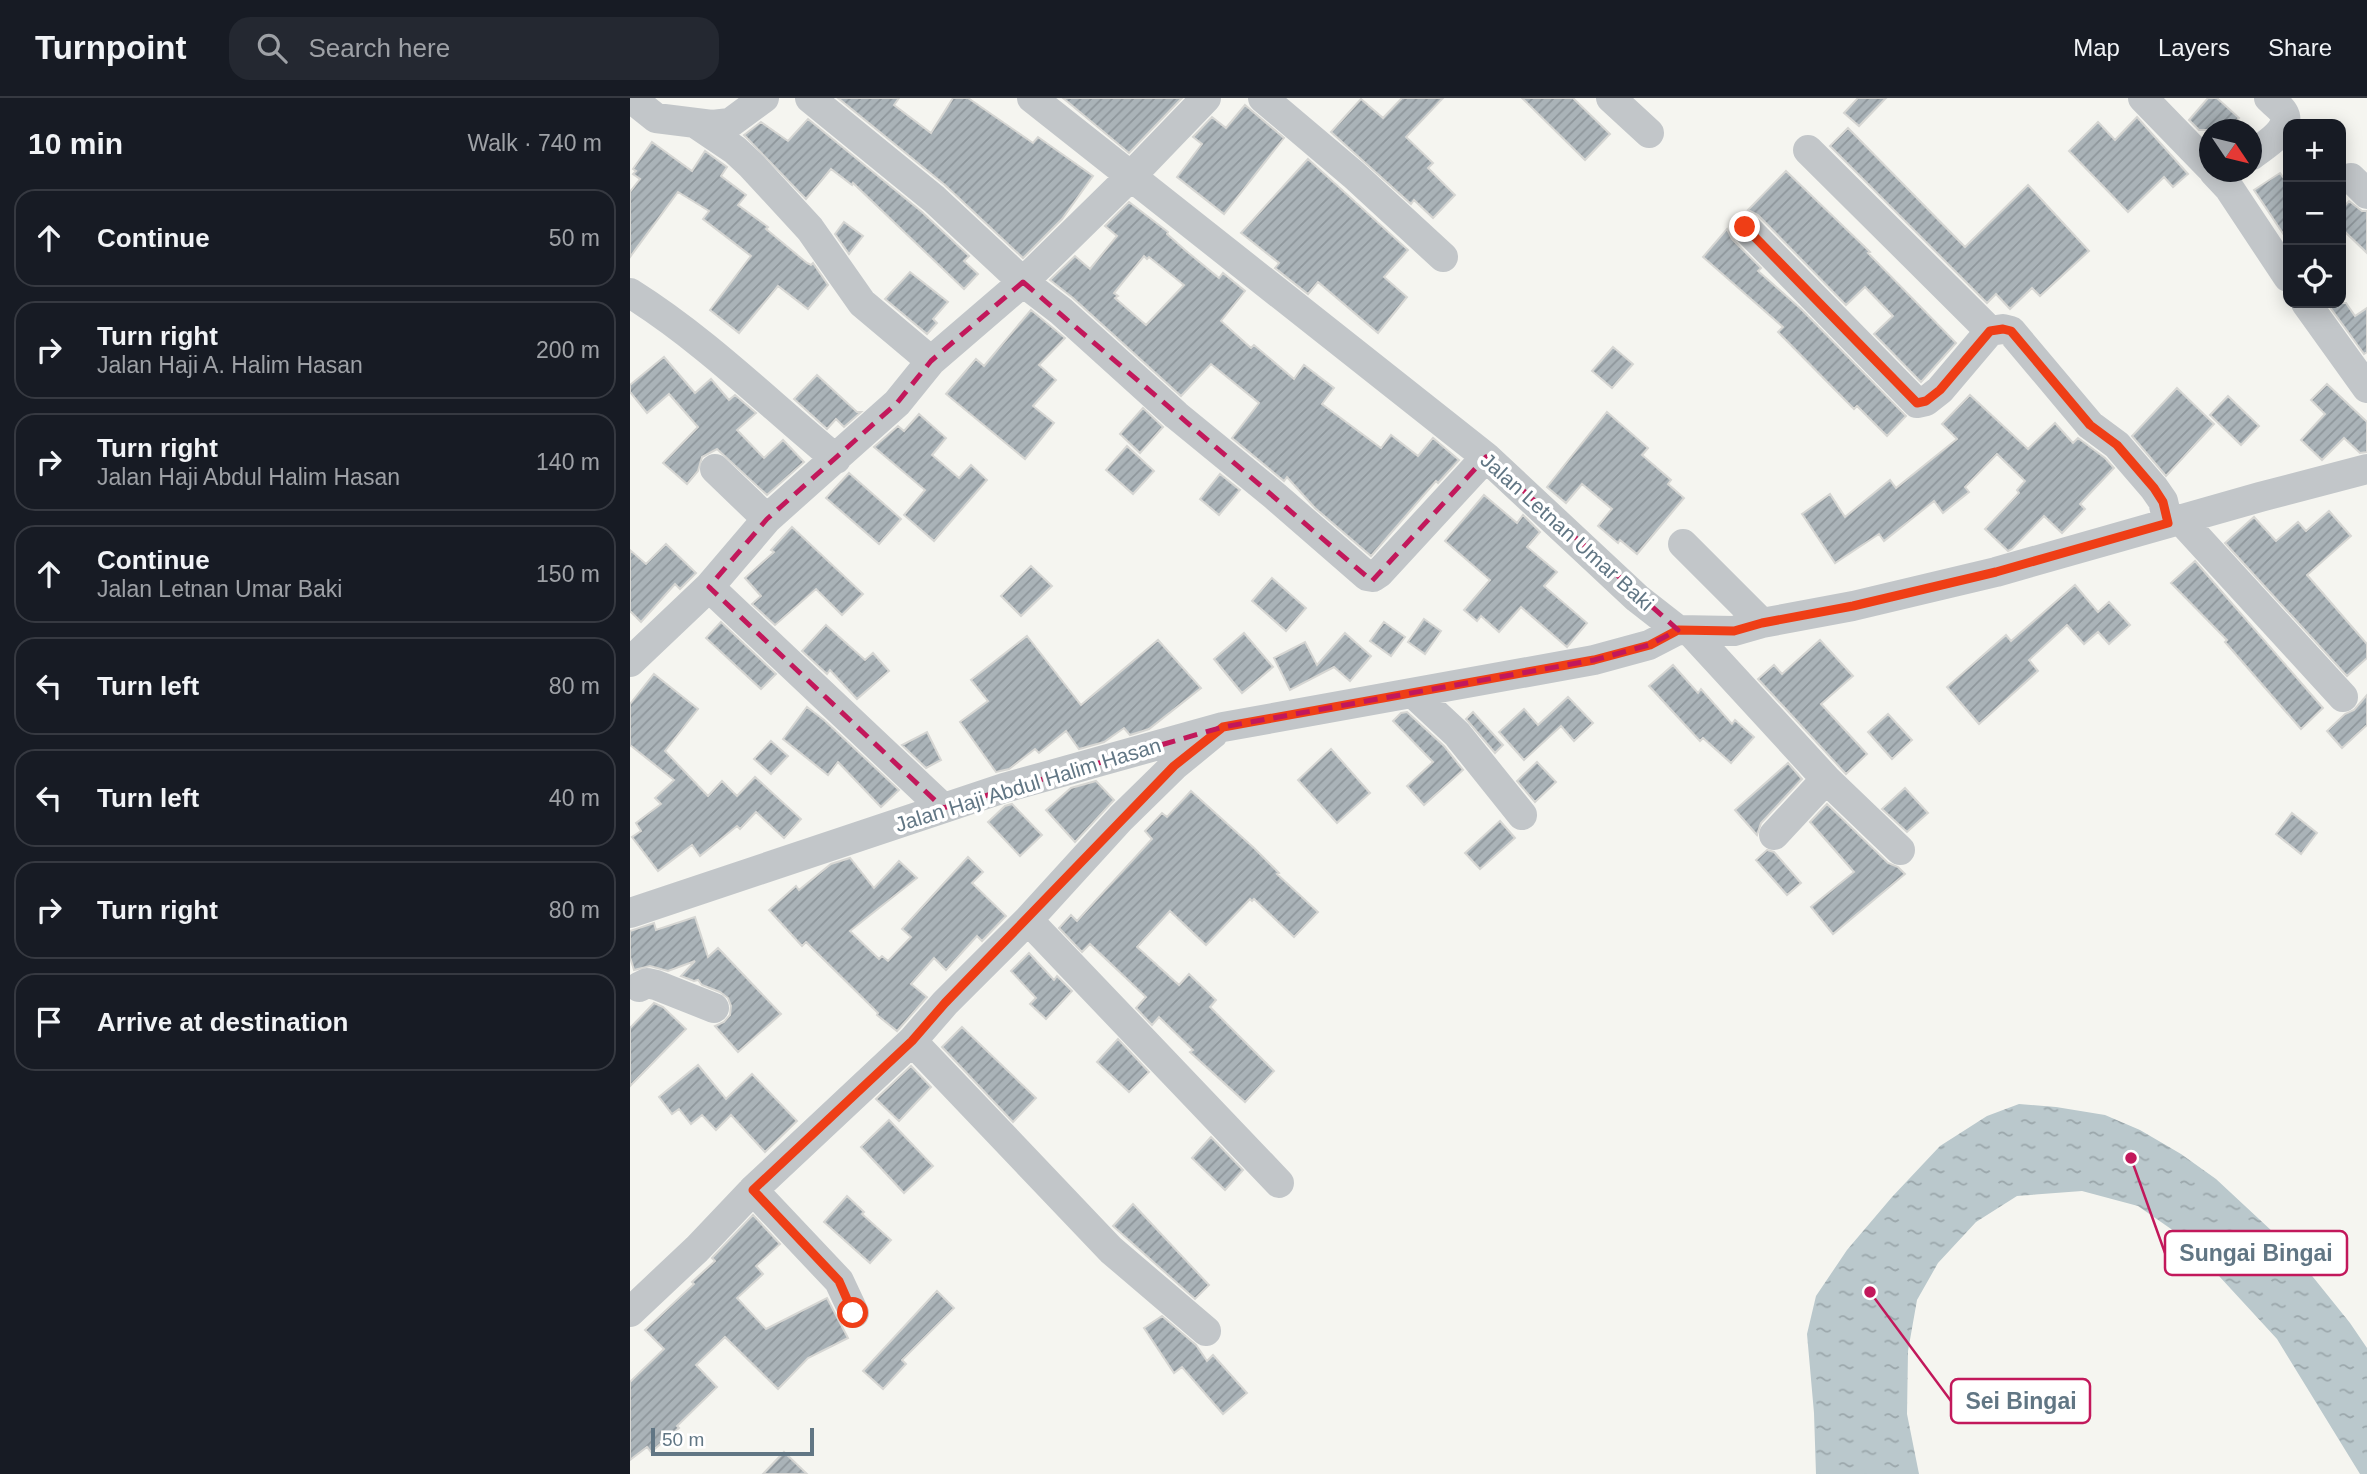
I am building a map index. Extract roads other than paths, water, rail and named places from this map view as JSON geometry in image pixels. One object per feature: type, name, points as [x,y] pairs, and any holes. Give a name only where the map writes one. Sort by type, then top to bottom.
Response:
[{"type":"street","points":[[631,98],[656,118],[698,125],[730,122],[764,98]]},
{"type":"street","points":[[810,98],[934,199],[1023,282],[1061,311],[1176,415],[1367,576],[1373,577],[1379,573],[1486,457]]},
{"type":"street","name":"Jalan Letnan Umar Baki","points":[[1032,98],[1486,457],[1637,598],[1685,631],[1826,779],[1900,850]]},
{"type":"street","points":[[630,662],[709,587],[767,519],[897,403],[931,361],[1023,282],[1206,98]]},
{"type":"street","points":[[1263,98],[1354,174],[1443,257]]},
{"type":"street","points":[[1611,98],[1649,133]]},
{"type":"street","points":[[2143,98],[2199,153]]},
{"type":"street","points":[[2262,146],[2279,132],[2285,119],[2284,114],[2269,98]]},
{"type":"street","points":[[698,125],[751,164],[810,229],[862,303],[931,361]]},
{"type":"street","points":[[1808,150],[1990,331]]},
{"type":"street","points":[[2225,182],[2283,269]]},
{"type":"street","points":[[1745,227],[1917,403],[1926,401],[1940,390],[1990,331],[2003,329],[2018,337],[2090,425],[2117,445],[2154,488],[2174,521],[2343,697]]},
{"type":"street","points":[[630,293],[664,314],[714,352],[776,410],[836,459]]},
{"type":"street","points":[[2310,308],[2367,388]]},
{"type":"street","points":[[715,469],[767,519]]},
{"type":"street","points":[[1685,631],[1734,631],[1853,606],[1996,572],[2367,469]]},
{"type":"street","points":[[1683,544],[1762,623]]},
{"type":"street","points":[[709,587],[943,808]]},
{"type":"street","name":"Jalan Haji Abdul Halim Hasan","points":[[630,913],[1004,788],[1223,727],[1594,660],[1650,645],[1685,631]]},
{"type":"street","points":[[1413,693],[1457,734],[1522,815]]},
{"type":"street","points":[[630,1312],[697,1249],[753,1190],[912,1041],[1121,818],[1174,766],[1223,727]]},
{"type":"street","points":[[1774,835],[1826,779]]},
{"type":"street","points":[[1028,920],[1279,1183]]},
{"type":"street","points":[[633,985],[656,985],[714,1008]]},
{"type":"street","points":[[912,1041],[1111,1250],[1206,1331]]},
{"type":"street","points":[[753,1190],[839,1281],[853,1313]]},
{"type":"water","points":[[2019,1104],[2105,1115],[2140,1130],[2216,1179],[2288,1246],[2367,1348],[2367,1474],[2360,1474],[2277,1339],[2184,1238],[2138,1206],[2082,1191],[2017,1196],[1976,1222],[1938,1263],[1917,1300],[1908,1351],[1907,1414],[1919,1474],[1816,1474],[1807,1334],[1816,1296],[1847,1250],[1940,1146],[1987,1116]]},
{"type":"place","name":"Sungai Bingai","points":[[2131,1158]]},
{"type":"place","name":"Sei Bingai","points":[[1870,1292]]}]
